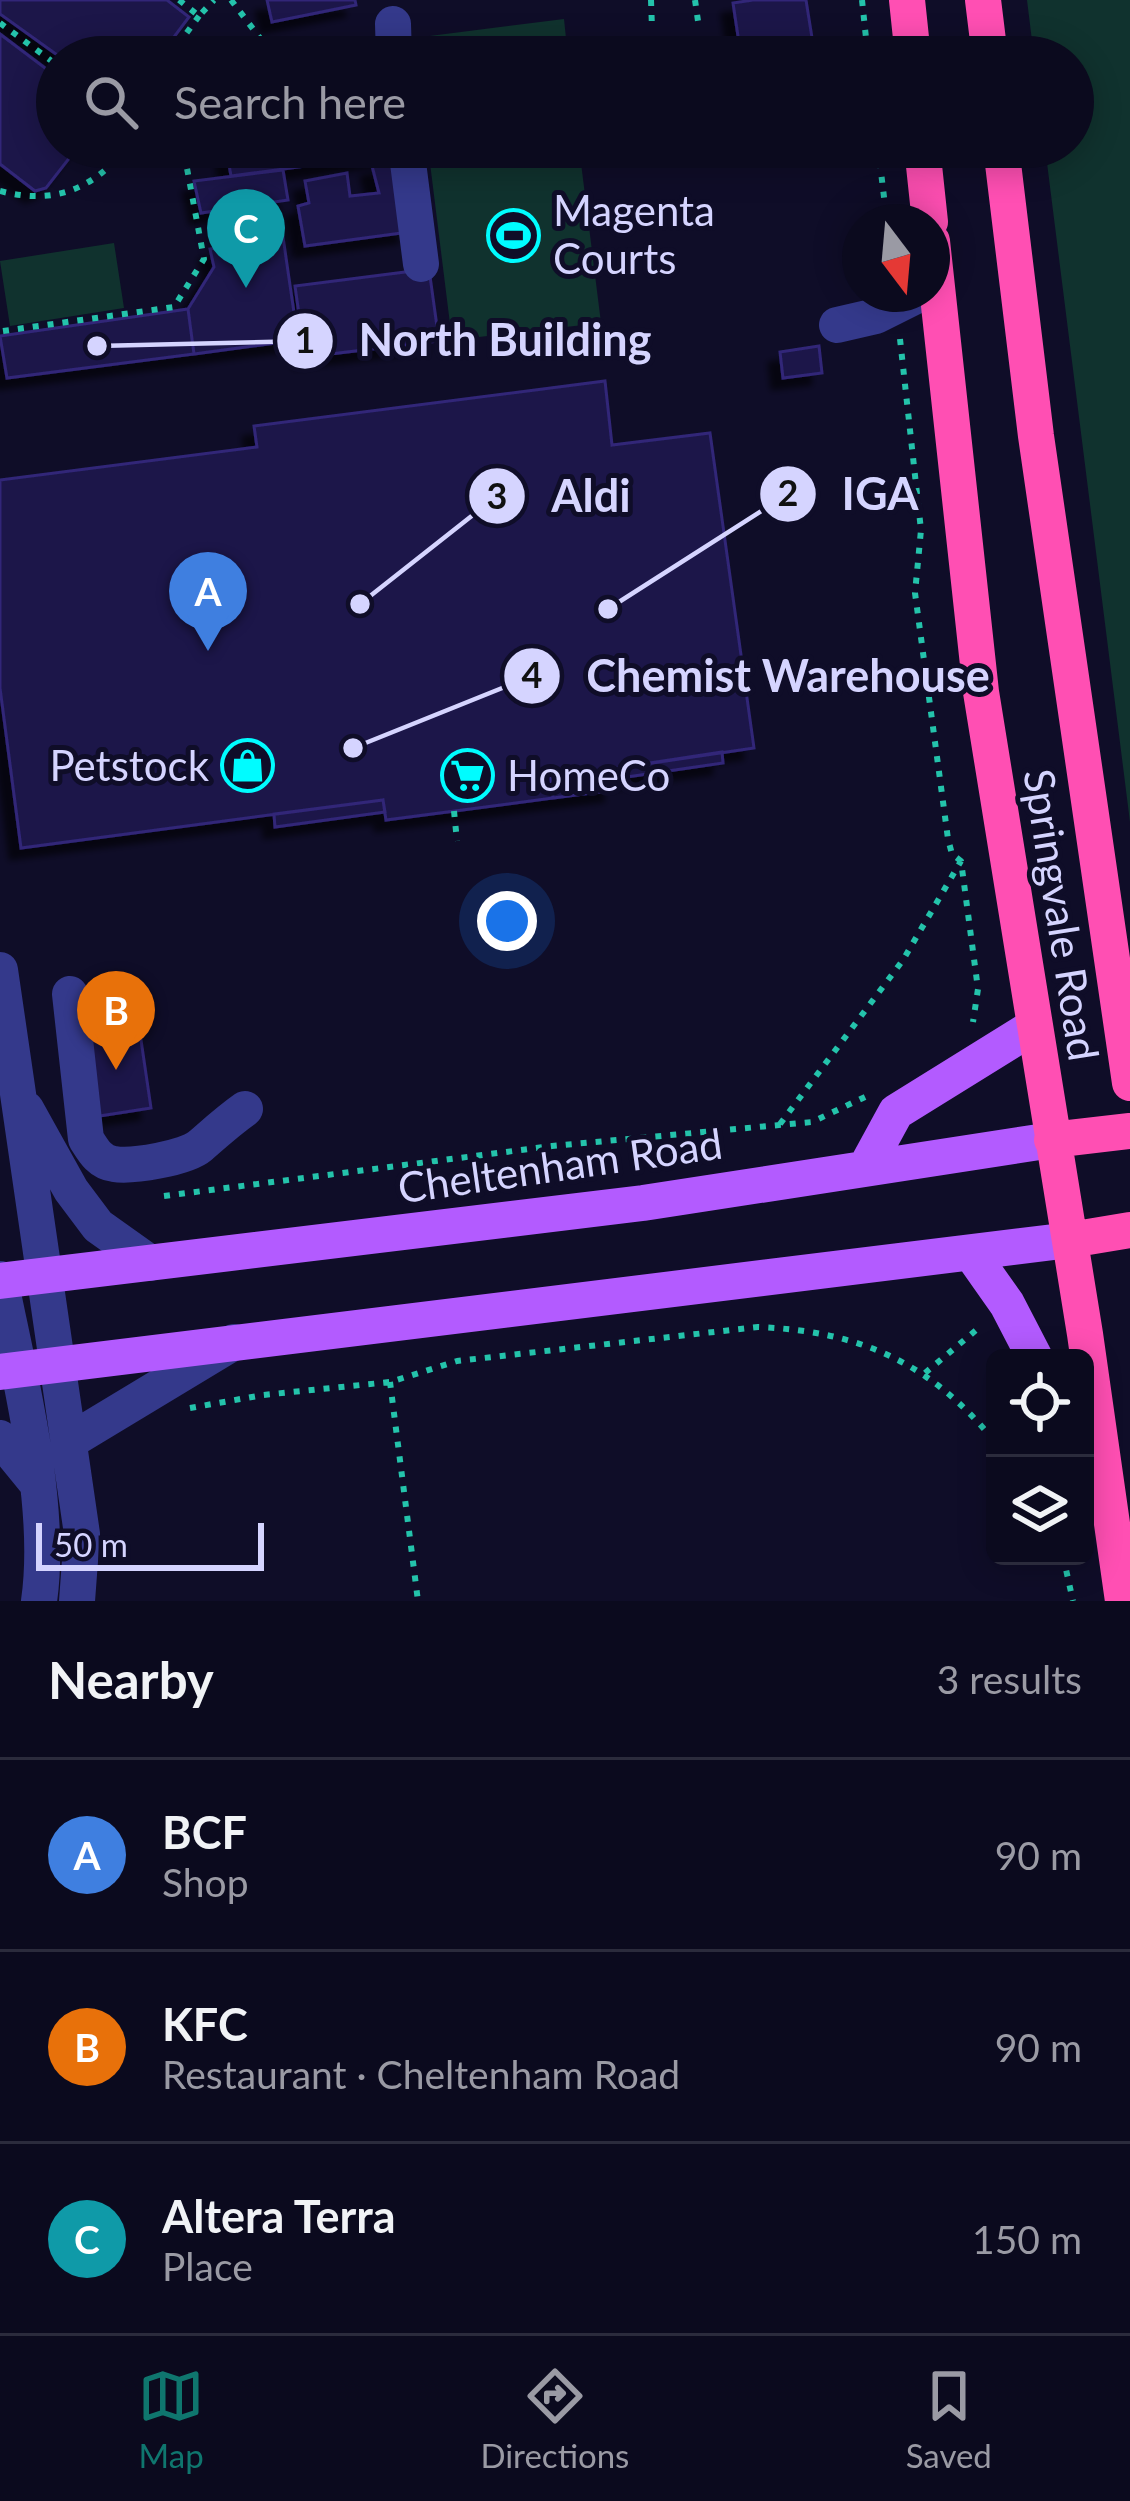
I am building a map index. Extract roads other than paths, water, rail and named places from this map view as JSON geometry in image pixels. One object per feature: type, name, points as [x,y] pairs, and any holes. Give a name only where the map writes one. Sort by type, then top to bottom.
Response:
[{"type":"highway","points":[[908,0],[911,36]]},
{"type":"highway","points":[[983,0],[987,36]]},
{"type":"highway","points":[[924,168],[928,204]]},
{"type":"highway","name":"Springvale Road","points":[[1004,168],[1036,436],[1130,1084]]},
{"type":"highway","name":"Springvale Road","points":[[924,312],[1124,1601]]},
{"type":"highway","points":[[1102,909],[1130,938]]},
{"type":"highway","name":"Cheltenham Road","points":[[1052,1140],[1130,1131]]},
{"type":"highway","points":[[1070,1240],[1130,1231]]},
{"type":"main road","points":[[866,1167],[896,1112],[1033,1027]]},
{"type":"main road","name":"Cheltenham Road","points":[[0,1280],[643,1203],[1052,1140]]},
{"type":"main road","points":[[9,1371],[1070,1240]]},
{"type":"main road","points":[[971,1252],[1030,1349]]},
{"type":"main road","points":[[1088,1457],[1107,1494]]},
{"type":"street","points":[[409,168],[421,264]]},
{"type":"street","points":[[837,326],[873,312]]},
{"type":"street","points":[[0,970],[82,1534],[77,1601]]},
{"type":"street","points":[[70,994],[70,1027],[86,1139],[97,1156],[113,1164],[179,1157],[198,1148],[214,1130],[245,1109]]},
{"type":"street","points":[[15,1091],[71,1190],[98,1226],[150,1263]]},
{"type":"street","points":[[0,1280],[9,1371],[35,1481],[39,1601]]},
{"type":"street","points":[[70,1442],[234,1342]]},
{"type":"street","points":[[0,1438],[35,1481]]},
{"type":"place","name":"Magenta Courts","points":[[514,235]]},
{"type":"place","name":"Altera Terra","points":[[246,288]]},
{"type":"place","name":"North Building","points":[[97,346]]},
{"type":"place","name":"Aldi","points":[[360,604]]},
{"type":"place","name":"IGA","points":[[608,609]]},
{"type":"place","name":"BCF","points":[[208,651]]},
{"type":"place","name":"Chemist Warehouse","points":[[353,748]]},
{"type":"place","name":"Petstock","points":[[248,766]]},
{"type":"place","name":"HomeCo","points":[[468,776]]},
{"type":"place","name":"KFC","points":[[116,1070]]}]
